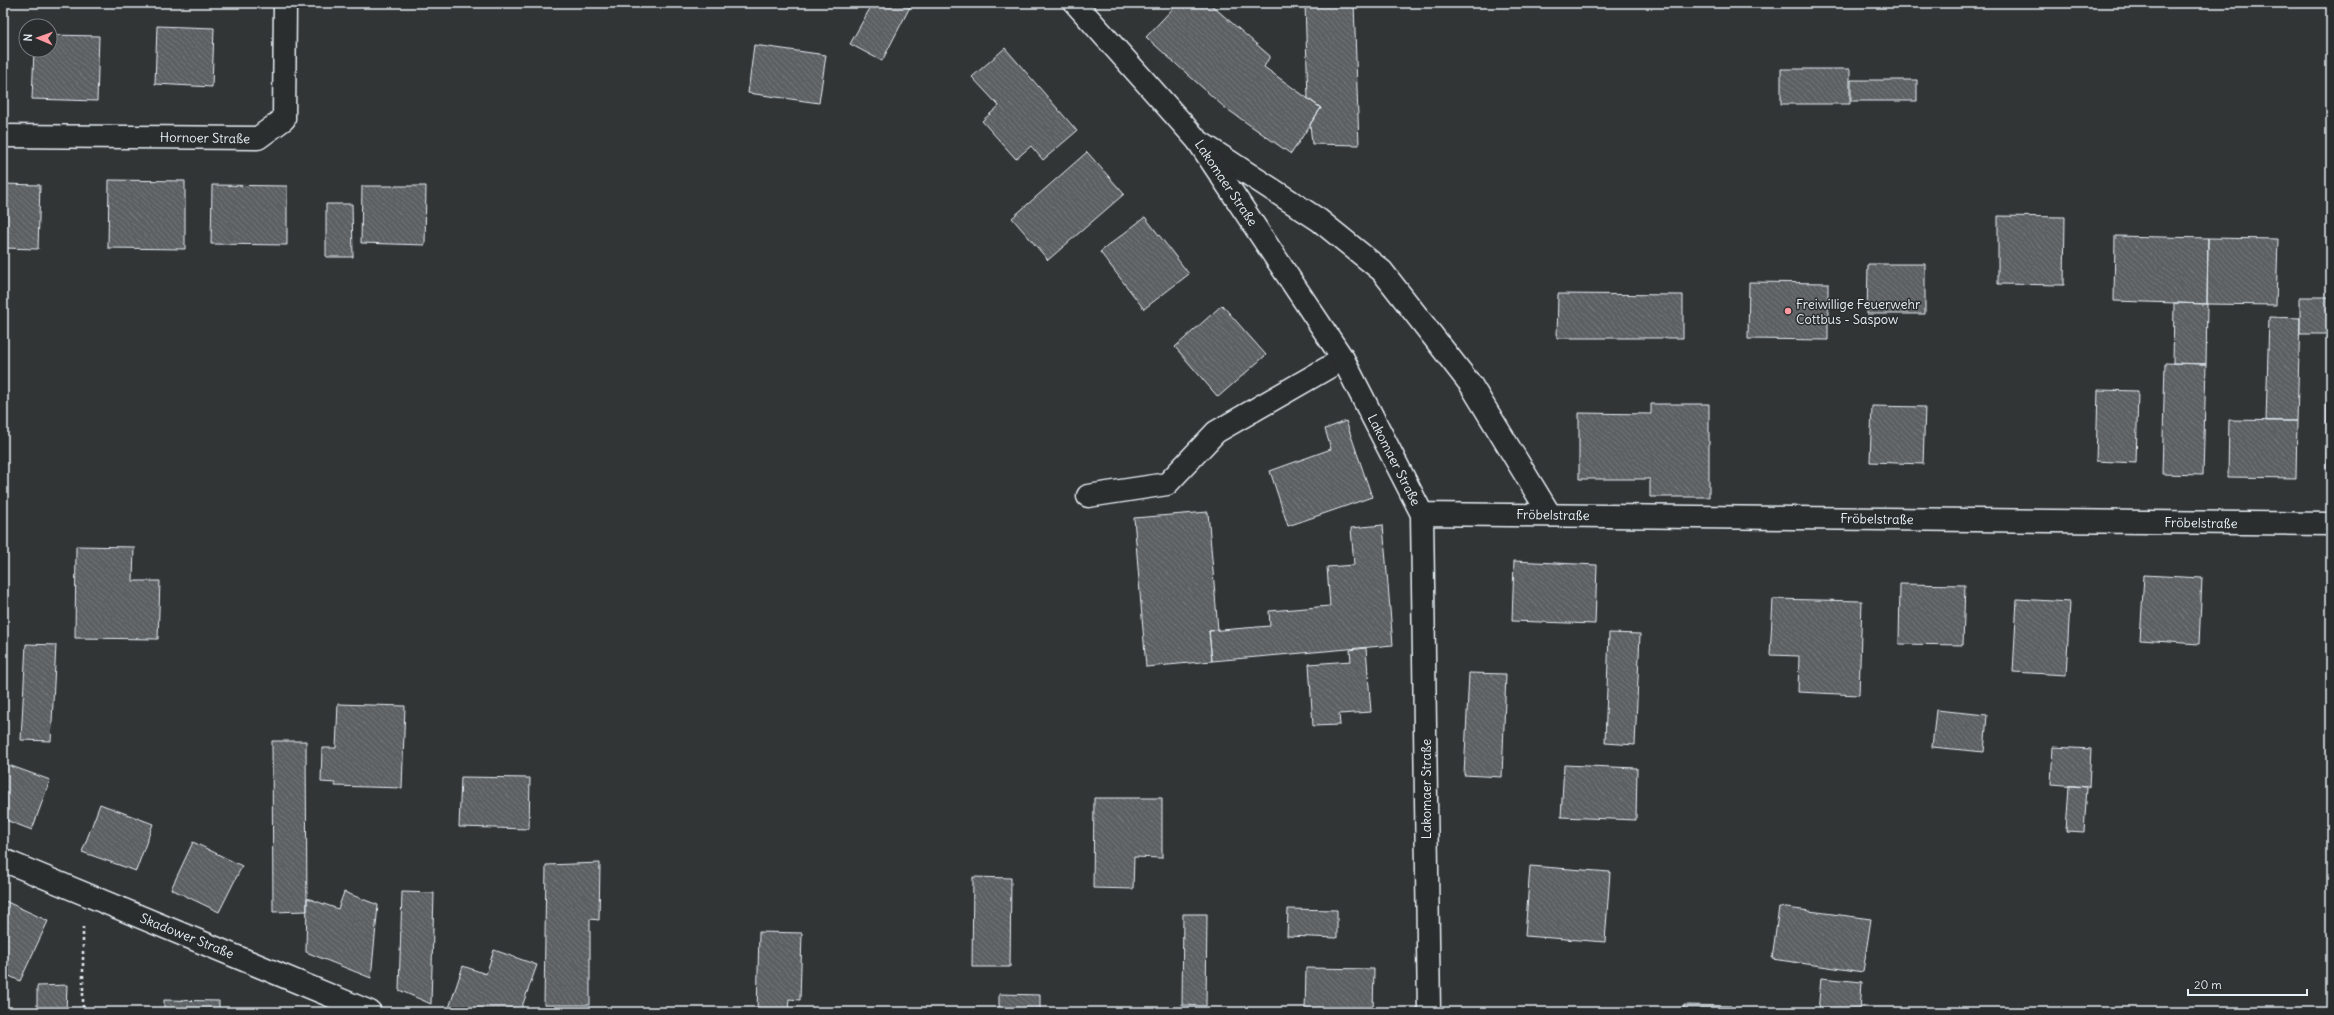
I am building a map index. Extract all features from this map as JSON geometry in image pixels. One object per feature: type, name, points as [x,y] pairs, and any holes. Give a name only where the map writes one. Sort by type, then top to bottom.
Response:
[{"type":"street","name":"Hornoer Straße","points":[[3,136],[258,138],[284,119],[285,3]]},
{"type":"street","name":"Lakomaer Straße","points":[[1075,3],[1198,140],[1343,360],[1422,514],[1424,563],[1429,1012]]},
{"type":"street","points":[[1198,140],[1319,220],[1382,271],[1471,385],[1550,515]]},
{"type":"street","points":[[1088,496],[1167,484],[1216,432],[1343,360]]},
{"type":"street","name":"Fröbelstraße","points":[[1422,514],[2331,524]]},
{"type":"street","name":"Skadower Straße","points":[[3,860],[370,1012]]},
{"type":"path","points":[[82,893],[84,1012]]},
{"type":"building","points":[[873,3],[912,3],[882,61],[850,44]]},
{"type":"building","points":[[1178,3],[1209,3],[1270,56],[1264,67],[1321,108],[1291,154],[1224,107],[1146,37]]},
{"type":"building","points":[[1305,3],[1354,3],[1359,145],[1312,144],[1310,124],[1321,108],[1308,99]]},
{"type":"building","points":[[157,26],[214,28],[212,87],[155,84]]},
{"type":"building","points":[[58,35],[99,36],[97,101],[32,99],[34,58],[58,58]]},
{"type":"building","points":[[754,45],[826,55],[819,103],[748,93]]},
{"type":"building","points":[[1005,48],[1077,131],[1043,160],[1031,146],[1016,159],[982,121],[999,106],[972,77]]},
{"type":"building","points":[[1781,69],[1850,69],[1850,104],[1781,104]]},
{"type":"building","points":[[1851,80],[1917,80],[1917,101],[1851,101]]},
{"type":"building","points":[[1087,152],[1124,194],[1048,260],[1012,218]]},
{"type":"building","points":[[109,180],[185,181],[185,249],[108,248]]},
{"type":"building","points":[[3,184],[40,185],[38,249],[3,248]]},
{"type":"building","points":[[212,185],[287,186],[287,245],[211,244]]},
{"type":"building","points":[[362,186],[426,186],[425,245],[361,243]]},
{"type":"building","points":[[326,204],[352,204],[353,257],[326,257]]},
{"type":"building","points":[[1998,216],[2065,217],[2064,285],[1998,284]]},
{"type":"building","points":[[1145,217],[1189,274],[1144,309],[1100,252]]},
{"type":"building","points":[[2115,236],[2208,238],[2207,304],[2114,301]]},
{"type":"building","points":[[2208,238],[2278,239],[2276,305],[2207,304]]},
{"type":"building","points":[[1868,264],[1925,264],[1925,314],[1867,314]]},
{"type":"building","name":"Freiwillige Feuerwehr Cottbus - Saspow","points":[[1749,282],[1828,283],[1828,340],[1748,339]]},
{"type":"building","points":[[1558,294],[1683,295],[1683,338],[1557,338]]},
{"type":"building","points":[[2300,297],[2331,297],[2331,334],[2300,334]]},
{"type":"building","points":[[2174,303],[2207,304],[2206,364],[2173,363]]},
{"type":"building","points":[[1222,305],[1266,355],[1218,397],[1175,347]]},
{"type":"building","points":[[2269,317],[2300,318],[2297,421],[2266,421]]},
{"type":"building","points":[[2165,363],[2206,364],[2203,475],[2162,474]]},
{"type":"building","points":[[2327,386],[2331,386],[2331,467],[2326,467]]},
{"type":"building","points":[[2098,390],[2138,391],[2136,463],[2096,461]]},
{"type":"building","points":[[1651,404],[1709,404],[1709,497],[1650,497],[1650,479],[1579,479],[1579,413],[1651,414]]},
{"type":"building","points":[[1872,406],[1925,407],[1923,464],[1870,462]]},
{"type":"building","points":[[2229,420],[2297,421],[2296,478],[2228,477]]},
{"type":"building","points":[[1346,421],[1372,497],[1288,526],[1270,471],[1331,449],[1325,429]]},
{"type":"building","points":[[1208,512],[1218,630],[1209,631],[1212,661],[1146,667],[1134,518]]},
{"type":"building","points":[[1383,525],[1393,645],[1212,661],[1209,631],[1270,626],[1269,611],[1330,606],[1327,567],[1354,565],[1351,528]]},
{"type":"building","points":[[76,546],[134,547],[133,581],[160,581],[158,639],[75,638]]},
{"type":"building","points":[[1514,561],[1597,565],[1595,624],[1512,621]]},
{"type":"building","points":[[2144,575],[2202,578],[2199,644],[2140,640]]},
{"type":"building","points":[[1900,584],[1965,585],[1963,645],[1899,644]]},
{"type":"building","points":[[1773,599],[1862,601],[1859,695],[1798,692],[1799,656],[1770,655]]},
{"type":"building","points":[[2017,599],[2070,602],[2066,675],[2013,672]]},
{"type":"building","points":[[1609,633],[1640,634],[1635,745],[1605,743]]},
{"type":"building","points":[[26,644],[56,645],[51,741],[21,740]]},
{"type":"building","points":[[1366,648],[1371,712],[1339,714],[1340,725],[1313,726],[1309,664],[1351,661],[1350,650]]},
{"type":"building","points":[[1469,673],[1506,674],[1502,777],[1464,775]]},
{"type":"building","points":[[338,704],[405,706],[402,788],[335,786],[335,783],[321,782],[322,748],[336,748]]},
{"type":"building","points":[[1936,710],[1987,715],[1984,752],[1932,747]]},
{"type":"building","points":[[272,741],[306,741],[307,911],[273,912]]},
{"type":"building","points":[[2053,747],[2091,749],[2089,787],[2051,784]]},
{"type":"building","points":[[3,763],[50,780],[32,830],[3,819]]},
{"type":"building","points":[[1564,765],[1637,768],[1636,820],[1561,817]]},
{"type":"building","points":[[461,777],[530,778],[529,829],[459,827]]},
{"type":"building","points":[[2069,786],[2087,787],[2084,832],[2066,831]]},
{"type":"building","points":[[1094,798],[1162,798],[1162,858],[1134,857],[1133,889],[1093,888]]},
{"type":"building","points":[[100,804],[153,824],[136,871],[82,852]]},
{"type":"building","points":[[193,842],[242,866],[219,912],[171,889]]},
{"type":"building","points":[[600,863],[599,920],[590,919],[590,1005],[544,1005],[546,865]]},
{"type":"building","points":[[1530,866],[1610,872],[1605,942],[1525,936]]},
{"type":"building","points":[[973,877],[1011,878],[1010,967],[972,967]]},
{"type":"building","points":[[344,892],[378,905],[371,978],[306,952],[307,898],[338,909]]},
{"type":"building","points":[[402,892],[434,893],[431,1004],[399,990]]},
{"type":"building","points":[[3,900],[48,921],[20,981],[3,973]]},
{"type":"building","points":[[1779,907],[1871,919],[1863,972],[1772,959]]},
{"type":"building","points":[[1288,909],[1337,910],[1337,938],[1287,936]]},
{"type":"building","points":[[1183,914],[1207,914],[1206,1006],[1182,1005]]},
{"type":"building","points":[[759,932],[802,933],[800,1000],[789,999],[788,1012],[757,1012]]},
{"type":"building","points":[[494,950],[537,965],[520,1012],[459,1012],[449,1008],[463,966],[486,974]]},
{"type":"building","points":[[1306,968],[1374,969],[1373,1012],[1305,1012]]},
{"type":"building","points":[[1821,978],[1862,982],[1860,1012],[1818,1012]]},
{"type":"building","points":[[67,985],[66,1012],[37,1012],[37,986]]},
{"type":"building","points":[[999,994],[1040,995],[1040,1012],[999,1012]]},
{"type":"building","points":[[164,1000],[219,1001],[219,1012],[164,1012]]},
{"type":"building","points":[[1684,1005],[1731,1006],[1731,1012],[1683,1012]]},
{"type":"place","name":"Freiwillige Feuerwehr Cottbus - Saspow","points":[[1788,311]]}]
